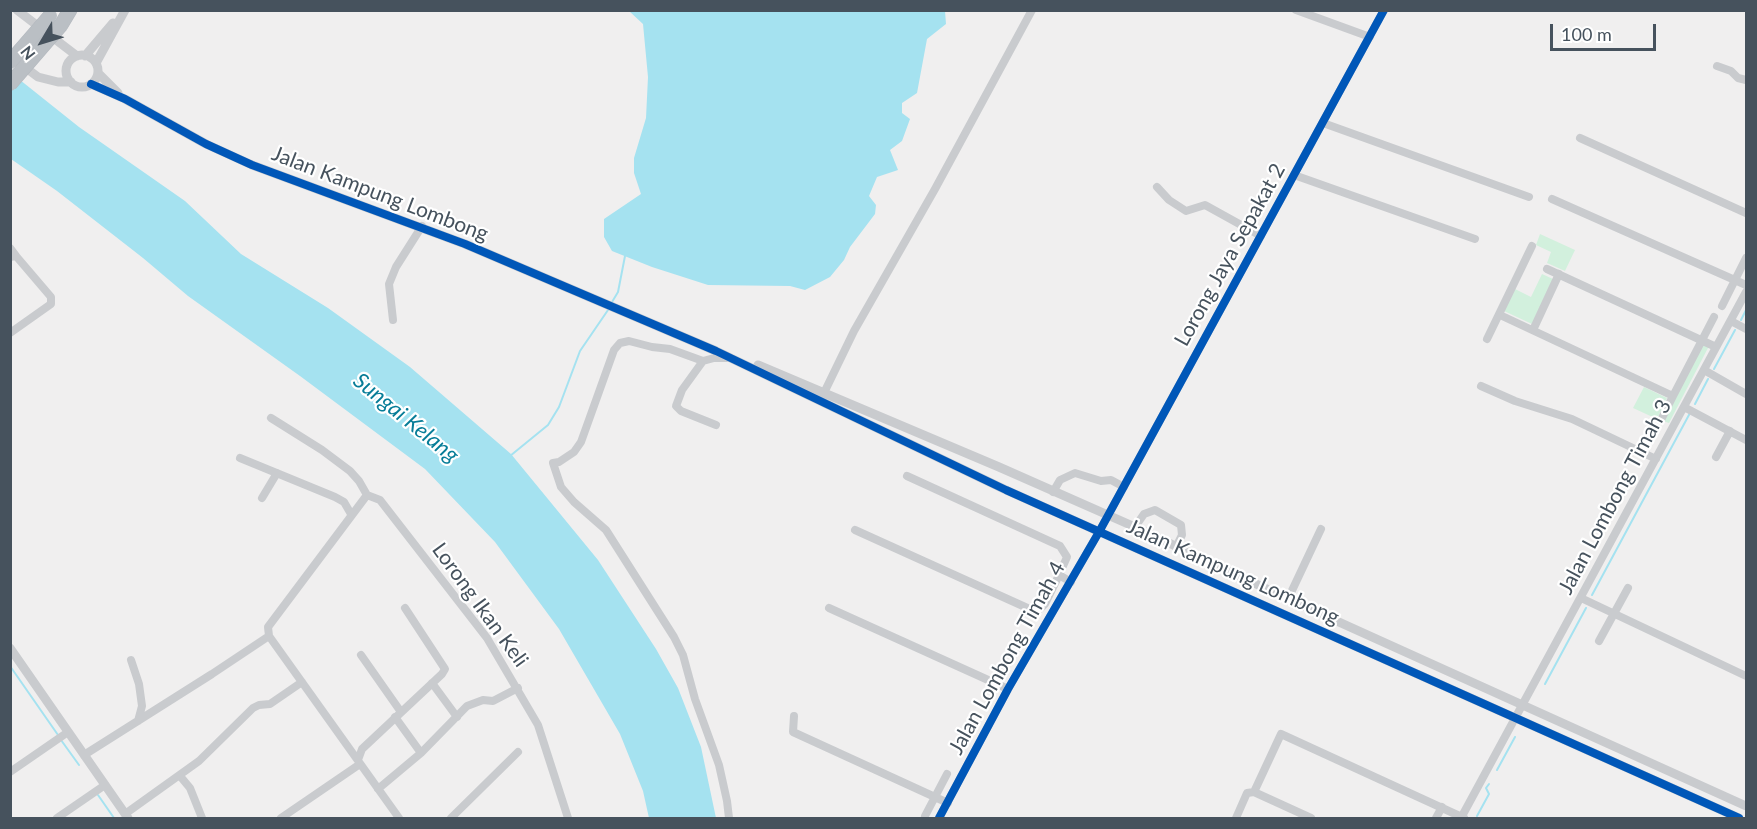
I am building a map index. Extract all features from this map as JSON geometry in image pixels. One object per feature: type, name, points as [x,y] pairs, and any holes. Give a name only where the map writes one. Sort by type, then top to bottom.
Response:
[{"type":"highway","points":[[10,62],[55,17],[70,10]]},
{"type":"highway","points":[[10,84],[55,17]]},
{"type":"street","points":[[17,10],[81,56],[96,63]]},
{"type":"street","points":[[71,81],[68,77],[69,62],[81,56],[124,10]]},
{"type":"street","points":[[124,10],[96,63],[98,73],[124,99]]},
{"type":"street","points":[[822,397],[854,331],[935,189],[1032,10]]},
{"type":"street","points":[[1296,10],[1370,37]]},
{"type":"street","name":"Lorong Jaya Sepakat 2","points":[[1108,516],[1384,10]]},
{"type":"street","points":[[10,56],[38,77],[71,81],[82,87],[91,84],[98,73]]},
{"type":"street","points":[[1717,66],[1746,80]]},
{"type":"street","points":[[91,84],[124,99]]},
{"type":"street","name":"Jalan Kampung Lombong","points":[[124,99],[206,144],[252,165],[422,226],[822,397],[1135,527],[1288,599],[1746,806]]},
{"type":"street","points":[[1323,123],[1529,197]]},
{"type":"street","points":[[1580,138],[1746,213]]},
{"type":"street","points":[[1294,175],[1475,239]]},
{"type":"street","points":[[1157,187],[1169,200],[1185,211],[1205,205],[1261,236]]},
{"type":"street","points":[[1552,199],[1746,285]]},
{"type":"street","points":[[393,320],[389,284],[396,267],[422,226]]},
{"type":"street","points":[[1487,339],[1532,246]]},
{"type":"street","points":[[10,248],[13,256],[51,297],[51,304],[10,333]]},
{"type":"street","points":[[1722,306],[1746,258]]},
{"type":"street","points":[[1547,269],[1716,347]]},
{"type":"street","points":[[1533,330],[1559,274]]},
{"type":"street","name":"Jalan Lombong Timah 3","points":[[1463,818],[1746,292]]},
{"type":"street","points":[[1500,315],[1673,396]]},
{"type":"street","points":[[1661,420],[1714,317]]},
{"type":"street","points":[[1731,321],[1746,329]]},
{"type":"street","points":[[703,362],[670,348],[652,347],[629,341],[620,344],[614,350],[581,442],[574,452],[560,462],[553,463],[561,487],[606,530],[683,655],[695,699],[719,765],[729,819]]},
{"type":"street","name":"Jalan Kampung Lombong","points":[[716,351],[741,358],[822,397],[965,471],[1739,819]]},
{"type":"street","points":[[716,425],[681,411],[676,406],[682,390],[703,362],[714,358],[730,358]]},
{"type":"street","points":[[1704,370],[1746,394]]},
{"type":"street","points":[[1481,386],[1515,401],[1572,419],[1656,459]]},
{"type":"street","points":[[1684,407],[1746,440]]},
{"type":"street","name":"Lorong Ikan Keli","points":[[271,418],[322,450],[350,471],[367,495],[380,500],[487,638],[538,725],[568,819]]},
{"type":"street","points":[[1716,457],[1730,431]]},
{"type":"street","points":[[240,458],[335,497],[344,502],[351,514]]},
{"type":"street","points":[[262,498],[277,473]]},
{"type":"street","points":[[1053,492],[1060,480],[1075,473],[1101,481],[1111,480],[1124,487]]},
{"type":"street","points":[[855,530],[1034,611],[1045,604],[1067,557],[1060,546],[907,476]]},
{"type":"street","points":[[367,495],[268,627],[269,636],[378,789],[396,818]]},
{"type":"street","points":[[1135,527],[1144,514],[1155,510],[1181,525],[1182,535],[1176,547]]},
{"type":"street","name":"Jalan Lombong Timah 4","points":[[939,819],[1008,689],[1108,516]]},
{"type":"street","points":[[1288,599],[1321,529]]},
{"type":"street","points":[[1059,575],[1071,582]]},
{"type":"street","points":[[1599,641],[1628,588]]},
{"type":"street","points":[[1581,598],[1746,676]]},
{"type":"street","points":[[281,819],[359,762],[362,749],[445,669],[405,608]]},
{"type":"street","points":[[829,608],[1008,689]]},
{"type":"street","points":[[84,754],[269,636]]},
{"type":"street","points":[[10,648],[65,734],[84,754],[127,817],[199,761],[253,708],[270,704],[302,682]]},
{"type":"street","points":[[361,656],[421,753]]},
{"type":"street","points":[[131,660],[139,684],[142,706],[138,721]]},
{"type":"street","points":[[432,682],[457,717]]},
{"type":"street","points":[[378,789],[421,753],[467,706],[483,700],[493,701],[518,688]]},
{"type":"street","points":[[794,716],[793,732],[948,802]]},
{"type":"street","points":[[10,772],[65,734]]},
{"type":"street","points":[[1254,792],[1281,734],[1463,818]]},
{"type":"street","points":[[451,819],[518,752]]},
{"type":"street","points":[[925,816],[947,774]]},
{"type":"street","points":[[180,776],[190,788],[202,819]]},
{"type":"street","points":[[57,819],[105,785]]},
{"type":"street","points":[[1236,819],[1248,793],[1254,792],[1311,819]]},
{"type":"street","points":[[1436,819],[1442,807]]},
{"type":"green space","points":[[1540,234],[1575,250],[1565,271],[1547,263],[1551,252],[1536,245]]},
{"type":"green space","points":[[1542,274],[1553,279],[1532,324],[1504,311],[1515,289],[1531,297]]},
{"type":"green space","points":[[1704,343],[1709,346],[1669,423],[1663,421]]},
{"type":"green space","points":[[1644,387],[1667,398],[1657,419],[1633,408]]},
{"type":"water","points":[[629,11],[945,11],[946,24],[927,39],[917,93],[902,103],[902,113],[910,119],[902,141],[890,150],[898,170],[877,177],[869,196],[876,205],[875,214],[830,277],[805,290],[790,286],[708,285],[612,251],[604,237],[604,219],[641,194],[634,173],[634,158],[646,118],[648,77],[643,24]]},
{"type":"water","name":"Sungai Kelang","points":[[10,72],[79,127],[185,201],[241,254],[328,308],[410,367],[511,454],[598,560],[656,649],[678,688],[701,747],[716,818],[649,818],[643,791],[620,734],[559,629],[495,542],[425,469],[188,296],[57,191],[11,159]]},
{"type":"waterway","points":[[612,302],[618,292],[625,256]]},
{"type":"waterway","points":[[510,456],[548,425],[559,407],[580,351],[608,310]]},
{"type":"waterway","points":[[1741,320],[1746,310]]},
{"type":"waterway","points":[[1714,369],[1735,330]]},
{"type":"waterway","points":[[1695,404],[1708,379]]},
{"type":"waterway","points":[[1592,595],[1690,413]]},
{"type":"waterway","points":[[1545,684],[1586,608]]},
{"type":"waterway","points":[[10,666],[58,735]]},
{"type":"waterway","points":[[1497,770],[1515,737]]},
{"type":"waterway","points":[[61,740],[79,765]]},
{"type":"waterway","points":[[1477,816],[1489,794],[1486,788],[1489,784]]},
{"type":"waterway","points":[[98,795],[114,818]]},
{"type":"cycle path","points":[[939,818],[1008,689],[1099,532],[1384,10]]},
{"type":"cycle path","points":[[91,84],[125,99],[206,144],[252,165],[465,244],[716,351],[1006,490],[1739,818]]}]
